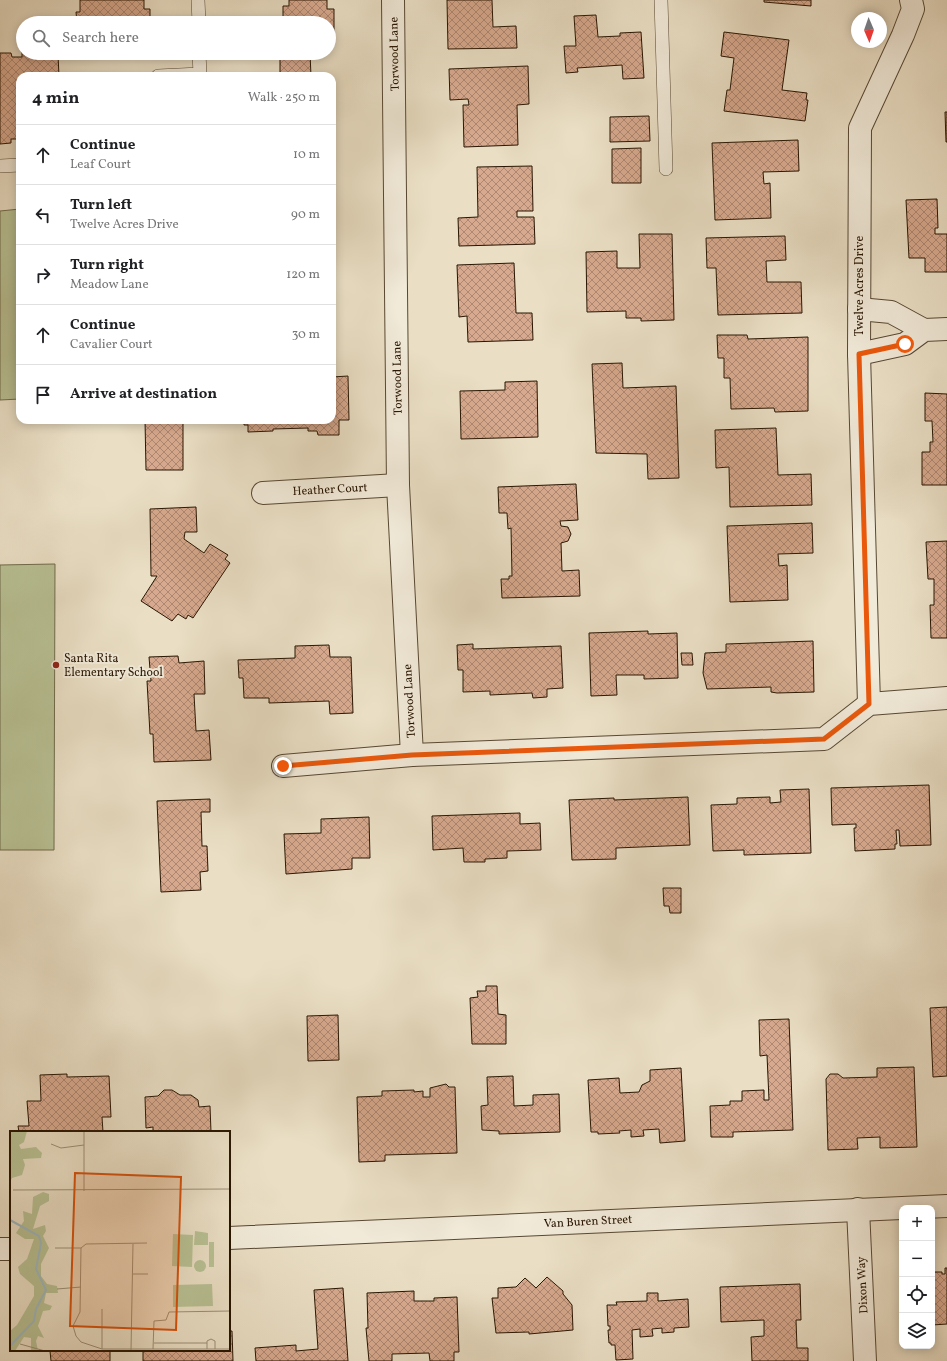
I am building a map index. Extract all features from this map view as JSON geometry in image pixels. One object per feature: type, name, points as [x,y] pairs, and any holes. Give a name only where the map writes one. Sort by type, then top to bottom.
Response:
[{"type":"street","name":"Torwood Lane","points":[[394,0],[398,485],[412,755]]},
{"type":"street","name":"Twelve Acres Drive","points":[[869,704],[859,354],[860,128],[903,35],[913,8],[911,0]]},
{"type":"street","points":[[859,309],[891,312],[924,330],[947,329]]},
{"type":"street","points":[[859,354],[905,344],[924,330]]},
{"type":"street","name":"Heather Court","points":[[263,493],[398,485]]},
{"type":"street","points":[[283,766],[412,755],[824,739],[869,704],[947,698]]},
{"type":"street","name":"Van Buren Street","points":[[230,1238],[947,1206]]},
{"type":"street","name":"Dixon Way","points":[[858,1209],[865,1361]]},
{"type":"lane","points":[[198,0],[199,16]]},
{"type":"lane","points":[[661,0],[666,169]]},
{"type":"lane","points":[[199,60],[200,72]]},
{"type":"lane","points":[[0,166],[16,165]]},
{"type":"green space","points":[[16,209],[16,399],[0,400],[0,211]]},
{"type":"green space","points":[[55,564],[54,850],[0,850],[0,565]]},
{"type":"building","points":[[80,0],[144,0],[144,9],[150,9],[150,16],[76,16],[76,12],[80,12]]},
{"type":"building","points":[[289,0],[327,0],[327,9],[334,9],[334,16],[283,16],[283,6],[289,6]]},
{"type":"building","points":[[447,0],[492,0],[493,27],[516,26],[517,48],[448,49]]},
{"type":"building","points":[[764,0],[811,0],[811,6],[764,2]]},
{"type":"building","points":[[596,15],[598,37],[620,36],[620,33],[641,32],[644,78],[623,79],[622,65],[577,68],[578,72],[566,73],[564,46],[576,46],[574,16]]},
{"type":"building","points":[[724,32],[789,40],[782,90],[807,93],[806,100],[808,100],[805,121],[724,111],[727,90],[730,90],[734,58],[721,56]]},
{"type":"building","points":[[0,53],[11,53],[12,57],[16,57],[16,60],[58,60],[59,72],[16,72],[16,139],[11,139],[11,143],[0,144]]},
{"type":"building","points":[[280,60],[310,60],[311,72],[280,72]]},
{"type":"building","points":[[528,66],[529,104],[517,105],[518,145],[464,147],[463,105],[469,105],[468,99],[450,100],[449,69]]},
{"type":"building","points":[[945,112],[947,112],[947,142],[946,142]]},
{"type":"building","points":[[649,116],[650,141],[610,142],[610,117]]},
{"type":"building","points":[[798,140],[799,171],[763,172],[764,184],[770,183],[771,218],[715,220],[712,143]]},
{"type":"building","points":[[641,148],[641,183],[612,183],[612,149]]},
{"type":"building","points":[[532,166],[533,211],[517,211],[517,217],[534,217],[535,244],[459,246],[458,218],[478,217],[477,167]]},
{"type":"building","points":[[937,199],[938,228],[935,228],[935,234],[947,234],[947,272],[925,272],[925,258],[909,258],[906,200]]},
{"type":"building","points":[[639,234],[672,234],[674,320],[641,321],[641,318],[626,318],[626,311],[587,312],[586,252],[617,251],[617,268],[640,268]]},
{"type":"building","points":[[785,236],[786,260],[766,261],[767,282],[801,282],[802,313],[718,315],[716,268],[707,268],[706,238]]},
{"type":"building","points":[[514,263],[516,313],[532,313],[533,340],[468,342],[467,316],[459,317],[457,265]]},
{"type":"building","points":[[717,335],[747,335],[748,339],[808,337],[808,411],[775,412],[774,408],[731,409],[730,378],[724,378],[724,358],[718,358]]},
{"type":"building","points":[[622,363],[623,388],[676,386],[679,478],[648,479],[647,454],[596,453],[592,364]]},
{"type":"building","points":[[348,376],[349,420],[339,420],[339,435],[318,435],[317,431],[308,431],[308,428],[273,429],[273,431],[248,432],[248,425],[244,424],[336,424],[336,377]]},
{"type":"building","points":[[537,381],[538,437],[461,439],[460,391],[505,390],[505,382]]},
{"type":"building","points":[[925,393],[947,394],[947,485],[922,485],[922,452],[930,452],[930,442],[933,442],[932,421],[925,421]]},
{"type":"building","points":[[145,424],[183,424],[183,470],[146,470]]},
{"type":"building","points":[[776,428],[778,475],[811,474],[812,505],[730,507],[729,467],[716,468],[715,430]]},
{"type":"building","points":[[576,484],[578,520],[560,521],[561,526],[568,527],[571,534],[568,541],[561,543],[562,571],[579,570],[580,596],[502,598],[501,579],[509,579],[509,576],[512,576],[511,528],[508,529],[507,513],[499,513],[498,487]]},
{"type":"building","points":[[196,507],[197,532],[185,532],[184,539],[204,553],[210,544],[228,555],[225,559],[230,563],[193,618],[188,615],[186,619],[178,614],[172,621],[141,601],[157,576],[151,576],[150,509]]},
{"type":"building","points":[[812,523],[813,553],[778,554],[779,566],[787,565],[788,600],[730,602],[727,526]]},
{"type":"building","points":[[947,541],[947,638],[931,638],[930,605],[934,605],[934,579],[928,579],[926,542]]},
{"type":"building","points":[[648,631],[648,634],[677,633],[678,678],[644,679],[644,675],[616,675],[617,695],[591,696],[589,633]]},
{"type":"building","points":[[813,641],[814,692],[777,693],[771,692],[771,687],[707,689],[703,673],[705,653],[726,652],[726,644]]},
{"type":"building","points":[[473,644],[473,649],[561,646],[563,688],[547,689],[547,697],[533,698],[532,693],[490,695],[490,691],[463,692],[463,670],[458,670],[457,645]]},
{"type":"building","points":[[329,645],[330,657],[351,657],[353,713],[330,714],[329,701],[269,703],[269,698],[244,698],[243,678],[239,678],[238,660],[295,658],[295,646]]},
{"type":"building","points":[[681,653],[692,653],[693,665],[682,665]]},
{"type":"building","points":[[178,656],[179,663],[204,661],[205,694],[194,694],[196,731],[209,730],[211,760],[154,762],[153,734],[150,734],[147,681],[151,681],[149,657]]},
{"type":"building","points":[[929,785],[931,845],[900,846],[899,830],[896,830],[897,844],[895,844],[895,849],[855,851],[854,828],[856,828],[856,824],[832,825],[831,788]]},
{"type":"building","points":[[809,789],[811,853],[744,855],[744,850],[713,851],[711,805],[737,804],[737,798],[770,797],[770,803],[781,802],[780,790]]},
{"type":"building","points":[[688,797],[690,845],[616,848],[616,859],[572,860],[569,800]]},
{"type":"building","points":[[210,799],[210,812],[201,812],[202,846],[207,846],[208,871],[200,872],[201,890],[161,892],[157,801]]},
{"type":"building","points":[[520,813],[520,824],[540,823],[541,850],[507,851],[507,858],[485,859],[485,862],[464,862],[463,848],[433,850],[432,816]]},
{"type":"building","points":[[369,817],[370,858],[352,858],[352,869],[286,874],[284,834],[321,833],[321,819]]},
{"type":"building","points":[[663,888],[681,888],[681,913],[670,913],[669,906],[664,906]]},
{"type":"building","points":[[486,986],[497,986],[498,1014],[506,1015],[506,1044],[472,1044],[470,998],[478,997],[477,991],[486,991]]},
{"type":"building","points":[[947,1007],[947,1076],[933,1077],[930,1008]]},
{"type":"building","points":[[338,1015],[339,1060],[308,1061],[307,1016]]},
{"type":"building","points":[[789,1019],[793,1130],[733,1132],[733,1137],[711,1137],[710,1106],[730,1105],[730,1101],[742,1101],[742,1091],[764,1090],[764,1100],[769,1100],[767,1055],[760,1056],[759,1020]]},
{"type":"building","points":[[914,1067],[917,1147],[880,1148],[880,1137],[857,1138],[858,1149],[828,1150],[826,1079],[830,1074],[838,1074],[843,1078],[877,1077],[877,1068]]},
{"type":"building","points":[[681,1068],[685,1141],[660,1143],[659,1129],[643,1130],[644,1136],[631,1137],[631,1130],[619,1131],[620,1133],[598,1134],[598,1132],[591,1132],[588,1080],[619,1078],[620,1093],[639,1092],[642,1085],[650,1081],[650,1070]]},
{"type":"building","points":[[67,1074],[67,1077],[109,1076],[111,1117],[102,1117],[103,1131],[19,1131],[18,1126],[29,1126],[27,1101],[41,1101],[40,1075]]},
{"type":"building","points":[[513,1076],[514,1106],[533,1105],[533,1095],[559,1094],[560,1132],[499,1134],[499,1131],[482,1130],[481,1106],[488,1105],[487,1077]]},
{"type":"building","points":[[446,1084],[449,1087],[455,1087],[457,1153],[385,1155],[385,1161],[359,1162],[357,1097],[382,1096],[382,1091],[414,1090],[414,1092],[423,1091],[423,1097],[430,1097],[430,1088]]},
{"type":"building","points":[[164,1090],[172,1090],[180,1095],[191,1095],[198,1100],[199,1107],[210,1106],[211,1131],[153,1131],[153,1127],[146,1128],[145,1097],[158,1096]]},
{"type":"building","points":[[945,1268],[947,1268],[947,1324],[935,1325],[935,1272],[942,1272],[942,1274],[945,1274]]},
{"type":"building","points":[[547,1277],[563,1291],[563,1294],[572,1305],[573,1330],[529,1334],[529,1332],[496,1333],[492,1298],[498,1298],[498,1288],[516,1287],[525,1278],[536,1288]]},
{"type":"building","points":[[800,1284],[801,1320],[796,1320],[797,1348],[808,1348],[808,1361],[752,1361],[751,1337],[764,1336],[764,1320],[721,1322],[720,1287]]},
{"type":"building","points":[[343,1288],[348,1361],[256,1361],[255,1348],[296,1345],[296,1351],[318,1349],[314,1290]]},
{"type":"building","points":[[414,1291],[414,1301],[434,1301],[434,1298],[457,1297],[459,1352],[454,1352],[454,1361],[430,1361],[429,1353],[392,1354],[392,1361],[369,1361],[366,1328],[368,1328],[367,1293]]},
{"type":"building","points":[[647,1293],[658,1293],[658,1301],[688,1299],[689,1327],[674,1328],[674,1332],[662,1333],[662,1328],[652,1329],[653,1336],[640,1337],[640,1329],[632,1330],[633,1359],[616,1360],[615,1345],[611,1345],[611,1343],[609,1343],[608,1330],[610,1330],[610,1326],[608,1326],[607,1305],[617,1305],[616,1302],[647,1301]]},
{"type":"building","points":[[230,1331],[232,1331],[233,1361],[143,1361],[143,1351],[230,1351]]},
{"type":"building","points":[[50,1351],[110,1351],[110,1361],[51,1361]]},
{"type":"place","name":"Santa Rita Elementary School","points":[[56,665]]},
{"type":"route","points":[[283,766],[412,755],[824,739],[869,704],[859,354],[905,344]]}]
